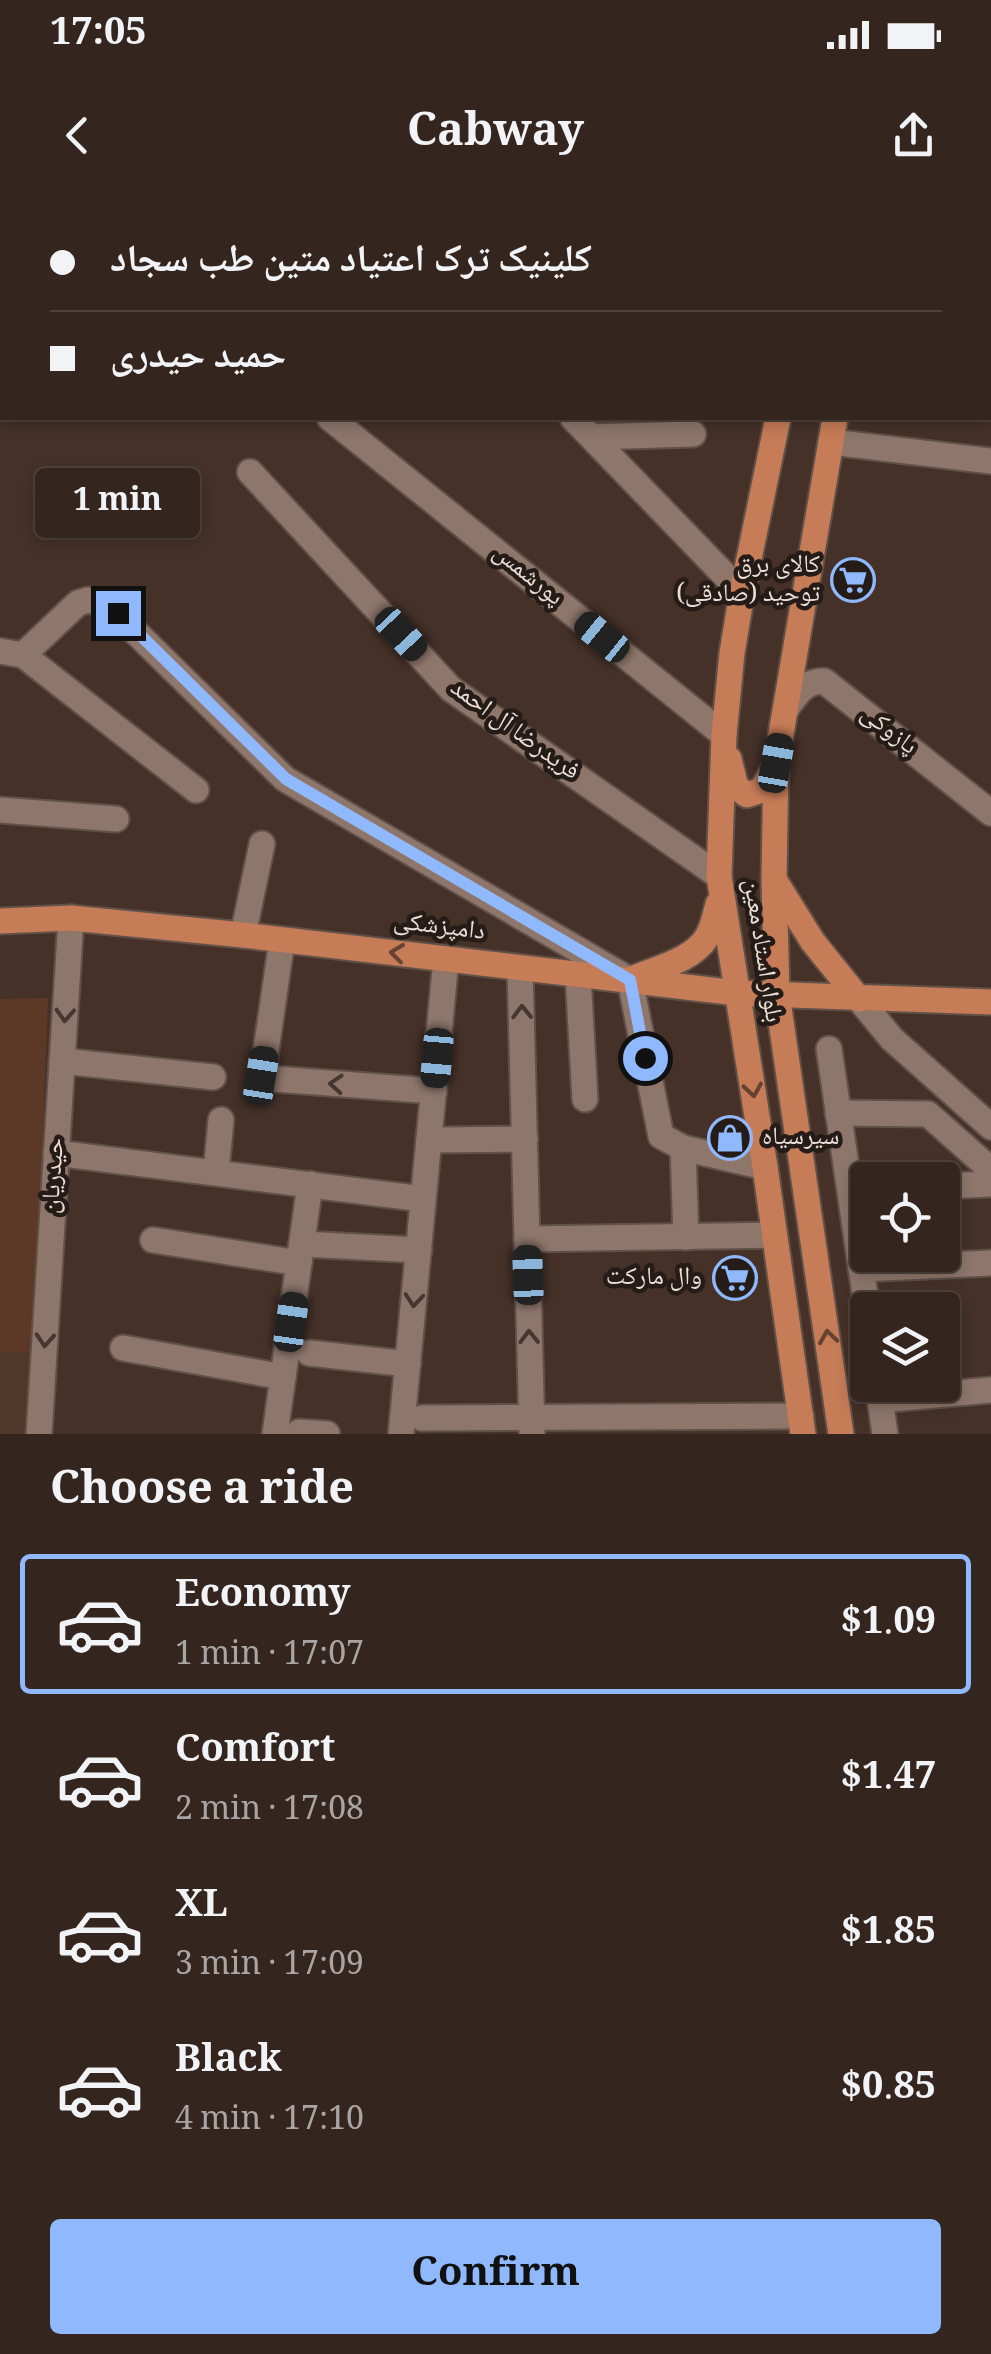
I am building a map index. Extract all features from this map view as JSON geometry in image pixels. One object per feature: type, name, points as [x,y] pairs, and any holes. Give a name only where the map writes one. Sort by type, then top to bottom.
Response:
[{"type":"main road","name":"بلوار استاد معین","points":[[778,420],[732,653],[724,734],[720,886],[802,1425]]},
{"type":"main road","name":"بلوار استاد معین","points":[[833,430],[776,763],[774,880],[777,994],[841,1434]]},
{"type":"main road","points":[[724,734],[734,782],[747,796],[762,790],[776,763]]},
{"type":"main road","points":[[774,880],[813,942],[859,999]]},
{"type":"main road","points":[[630,980],[698,948],[711,931],[720,886]]},
{"type":"main road","name":"دامپزشکی","points":[[0,921],[70,918],[738,993],[991,1002]]},
{"type":"main road","points":[[774,1235],[814,1233]]},
{"type":"street","name":"پورشمس","points":[[332,420],[724,734]]},
{"type":"street","points":[[575,420],[742,593]]},
{"type":"street","points":[[833,430],[991,461]]},
{"type":"street","points":[[592,437],[693,434]]},
{"type":"street","name":"فریدرضا آل احمد","points":[[250,472],[451,689],[720,886]]},
{"type":"street","points":[[196,790],[12,653],[78,603],[88,600],[107,604],[286,779],[630,980],[661,1136],[683,1148],[765,1167]]},
{"type":"street","name":"پازوکی","points":[[786,709],[804,686],[824,681],[991,813]]},
{"type":"street","points":[[0,810],[116,819]]},
{"type":"street","points":[[243,935],[262,844]]},
{"type":"street","name":"حیدریان","points":[[39,1434],[70,918]]},
{"type":"street","points":[[282,940],[262,1078],[434,1090]]},
{"type":"street","points":[[401,1434],[446,959]]},
{"type":"street","points":[[520,968],[531,1426]]},
{"type":"street","points":[[578,974],[585,1099]]},
{"type":"street","points":[[859,999],[892,1039],[991,1127]]},
{"type":"street","points":[[829,1049],[838,1113],[851,1162]]},
{"type":"street","points":[[62,1062],[213,1077]]},
{"type":"street","points":[[838,1113],[928,1114],[991,1170]]},
{"type":"street","points":[[216,1172],[221,1120]]},
{"type":"street","points":[[429,1140],[524,1140]]},
{"type":"street","points":[[683,1148],[686,1237]]},
{"type":"street","points":[[56,1153],[423,1199]]},
{"type":"street","points":[[310,1184],[283,1377],[287,1433],[327,1434]]},
{"type":"street","points":[[960,1185],[991,1184]]},
{"type":"street","points":[[527,1239],[774,1235]]},
{"type":"street","points":[[154,1240],[300,1253],[418,1250]]},
{"type":"street","points":[[960,1264],[991,1262]]},
{"type":"street","points":[[123,1348],[283,1377]]},
{"type":"street","points":[[310,1354],[408,1364]]},
{"type":"street","points":[[960,1391],[991,1390]]},
{"type":"street","points":[[880,1402],[885,1434]]},
{"type":"street","points":[[422,1418],[531,1426],[802,1425]]},
{"type":"shaded area","points":[[48,998],[35,1352],[0,1352],[0,999]]},
{"type":"shaded area","points":[[0,1352],[35,1352],[28,1434],[0,1434]]},
{"type":"place","name":"کالای برق توحید (صادقی)","points":[[853,580]]},
{"type":"place","name":"سیرسیاه","points":[[730,1138]]},
{"type":"place","name":"وال مارکت","points":[[735,1278]]},
{"type":"route","points":[[118,613],[286,779],[630,980],[645,1058]]}]
